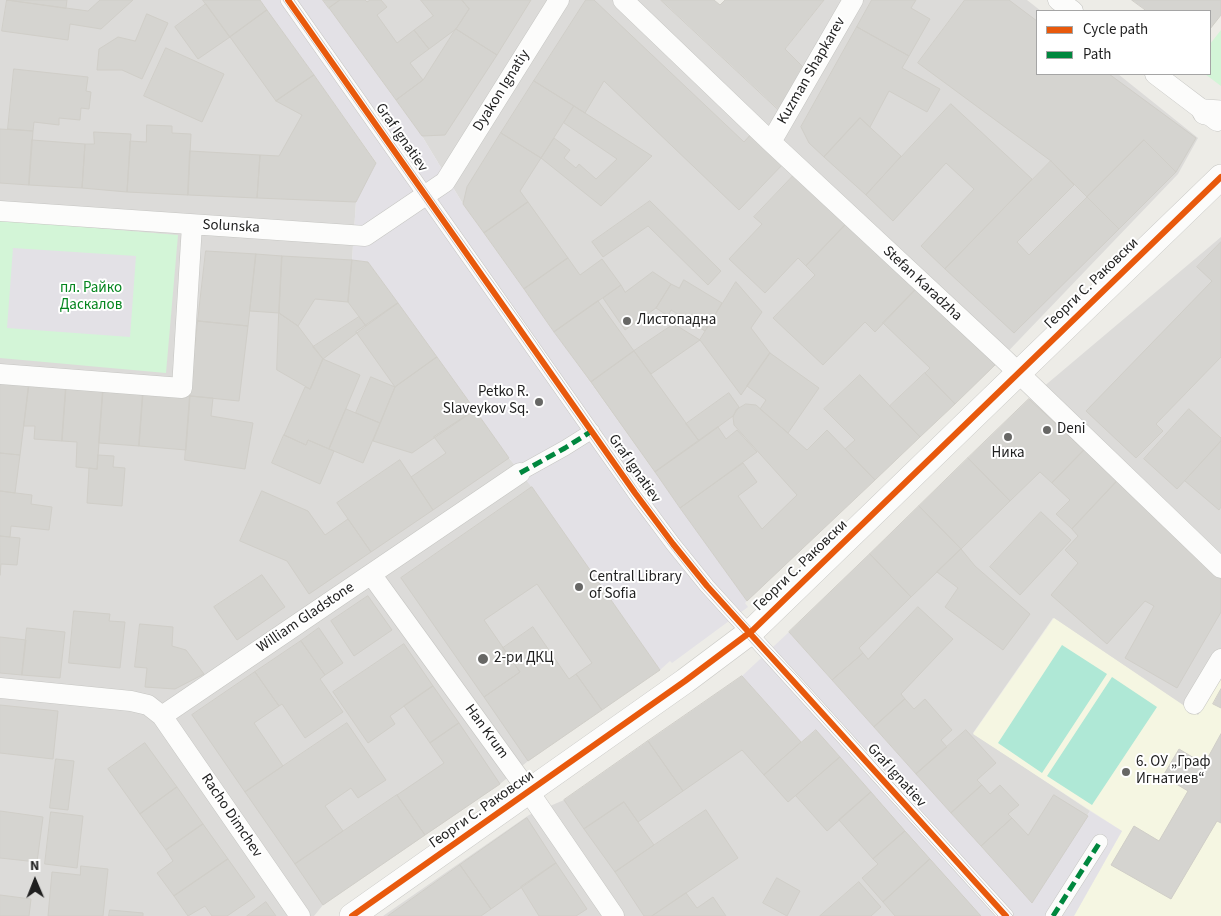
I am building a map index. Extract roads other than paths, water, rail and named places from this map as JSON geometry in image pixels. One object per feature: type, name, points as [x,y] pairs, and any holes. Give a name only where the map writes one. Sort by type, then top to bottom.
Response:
[{"type":"street","name":"Graf Ignatiev","points":[[288,0],[673,544],[749,633],[1006,916]]},
{"type":"street","name":"Dyakon Ignatiy","points":[[445,182],[558,0]]},
{"type":"street","name":"Stefan Karadzha","points":[[623,0],[771,142],[1019,373],[1221,568]]},
{"type":"street","name":"Kuzman Shapkarev","points":[[771,142],[853,0]]},
{"type":"street","points":[[1058,0],[1072,10]]},
{"type":"street","points":[[1156,75],[1216,116]]},
{"type":"street","name":"Георги С. Раковски","points":[[352,916],[685,681],[749,633],[1221,177]]},
{"type":"street","name":"Solunska","points":[[0,211],[365,236],[445,182]]},
{"type":"street","points":[[0,374],[182,388],[192,225]]},
{"type":"street","name":"William Gladstone","points":[[162,716],[520,473],[592,431]]},
{"type":"street","name":"Han Krum","points":[[372,574],[529,792],[614,916]]},
{"type":"street","points":[[1194,704],[1221,659]]},
{"type":"street","points":[[0,688],[131,701],[148,705],[162,716]]},
{"type":"street","name":"Racho Dimchev","points":[[162,716],[300,916]]},
{"type":"street","points":[[1053,916],[1100,842]]},
{"type":"tram line","points":[[283,0],[639,507],[703,589],[998,916]]},
{"type":"tram line","points":[[294,0],[639,491],[677,541],[710,582],[753,630],[796,675],[1013,916]]},
{"type":"place","name":"Листопадна","points":[[627,321]]},
{"type":"place","name":"Petko R. Slaveykov Sq.","points":[[539,402]]},
{"type":"place","name":"Deni","points":[[1047,430]]},
{"type":"place","name":"Ника","points":[[1008,437]]},
{"type":"place","name":"Central Library of Sofia","points":[[579,587]]},
{"type":"place","name":"2-ри ДКЦ","points":[[483,659]]},
{"type":"place","name":"6. ОУ „Граф Игнатиев“","points":[[1126,772]]},
{"type":"park label","name":"пл. Райко Даскалов","points":[[91,298]]}]
